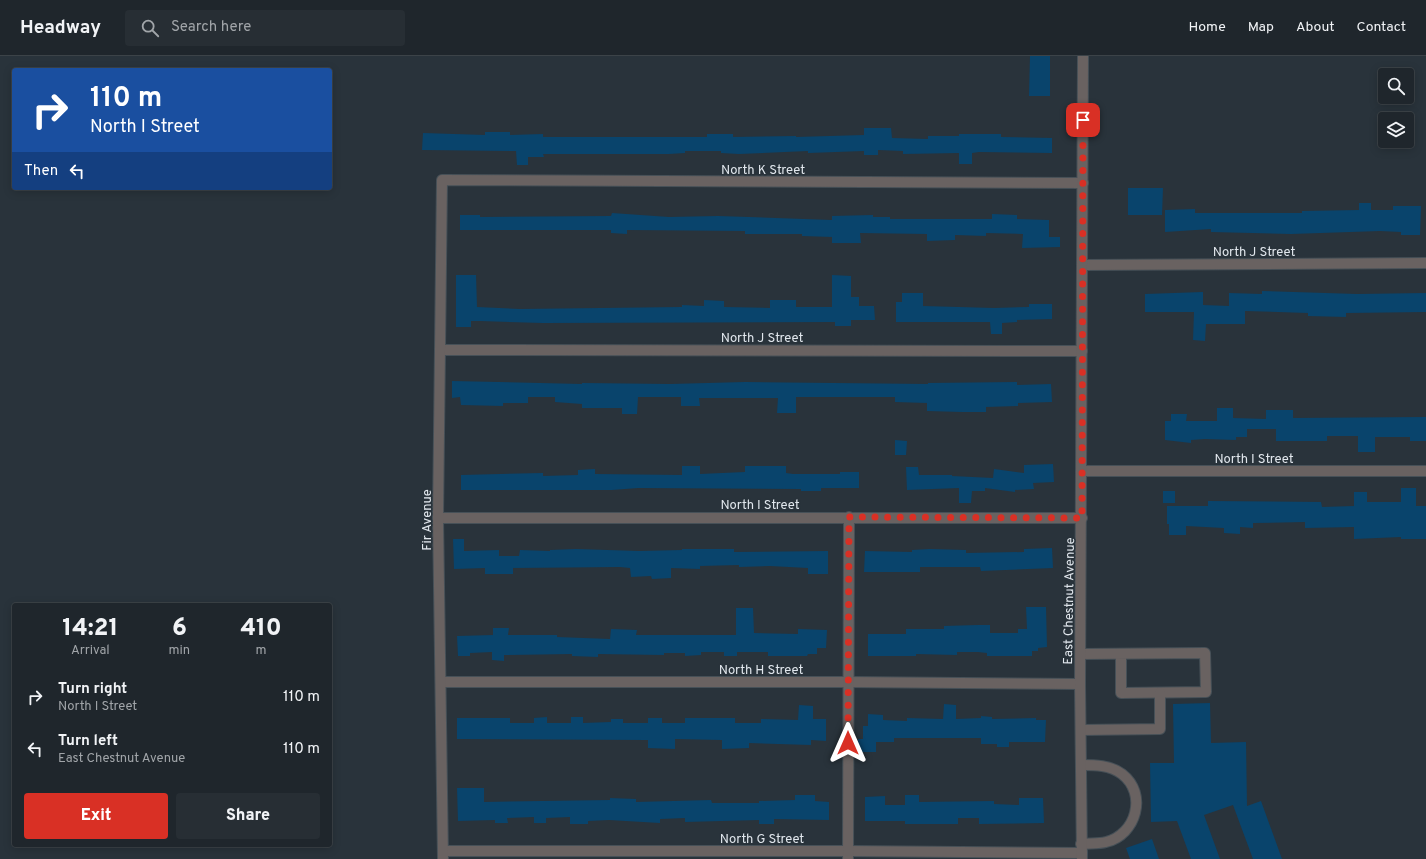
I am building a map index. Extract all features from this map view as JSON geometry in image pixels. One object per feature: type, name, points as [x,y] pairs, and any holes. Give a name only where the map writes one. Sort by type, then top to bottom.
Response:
[{"type":"street","name":"East Chestnut Avenue","points":[[1082,852],[1080,684],[1082,518],[1083,56]]},
{"type":"street","name":"North K Street","points":[[442,180],[1083,183]]},
{"type":"street","name":"Fir Avenue","points":[[442,180],[438,518],[443,855]]},
{"type":"street","name":"North J Street","points":[[1082,265],[1426,263]]},
{"type":"street","name":"North J Street","points":[[441,350],[1082,351]]},
{"type":"street","name":"North I Street","points":[[1082,471],[1426,471]]},
{"type":"street","points":[[848,855],[849,517]]},
{"type":"street","name":"North I Street","points":[[438,518],[1082,518]]},
{"type":"street","points":[[1081,654],[1206,653],[1206,692],[1121,693],[1121,654]]},
{"type":"street","name":"North H Street","points":[[441,682],[848,682],[1080,684]]},
{"type":"street","points":[[1081,730],[1160,729],[1160,693]]},
{"type":"street","name":"North G Street","points":[[443,855],[848,855],[1082,852],[1122,835],[1128,828],[1135,815],[1136,804],[1131,784],[1123,775],[1104,766],[1081,765]]},
{"type":"building","points":[[1030,56],[1050,56],[1050,96],[1029,96]]},
{"type":"building","points":[[864,128],[891,128],[892,138],[928,139],[928,136],[1001,134],[1001,137],[1052,138],[1052,153],[979,152],[972,153],[972,164],[959,164],[959,153],[903,154],[903,151],[878,150],[878,155],[864,155],[864,151],[808,153],[808,151],[739,154],[721,153],[721,151],[685,151],[685,153],[669,154],[543,154],[544,157],[528,157],[528,165],[517,165],[516,151],[422,150],[423,133],[485,135],[485,132],[510,132],[510,135],[543,134],[543,137],[707,137],[707,134],[733,134],[733,137],[796,137],[864,135]]},
{"type":"building","points":[[1128,188],[1163,188],[1162,215],[1128,215]]},
{"type":"building","points":[[1359,203],[1371,203],[1371,210],[1393,210],[1393,206],[1421,206],[1420,235],[1401,235],[1401,232],[1380,231],[1291,234],[1211,232],[1211,229],[1165,232],[1165,210],[1195,209],[1195,213],[1302,213],[1302,211],[1359,210]]},
{"type":"building","points":[[612,213],[669,217],[718,216],[832,220],[832,216],[873,215],[873,217],[890,217],[890,219],[992,219],[992,214],[1017,215],[1017,219],[1049,220],[1049,237],[1060,237],[1060,247],[1022,248],[1023,234],[986,233],[986,236],[955,235],[955,240],[927,241],[927,234],[860,233],[861,243],[832,243],[832,237],[802,236],[802,234],[745,234],[745,231],[627,230],[627,234],[611,233],[611,230],[460,230],[460,215],[480,215],[480,217],[611,216]]},
{"type":"building","points":[[456,275],[476,275],[477,307],[520,309],[682,307],[682,305],[704,306],[704,300],[724,301],[724,307],[770,308],[770,300],[796,300],[796,307],[832,307],[832,275],[851,276],[851,297],[859,297],[859,306],[874,306],[875,320],[851,320],[851,326],[835,326],[835,322],[543,323],[471,321],[471,327],[456,327]]},
{"type":"building","points":[[1262,291],[1357,294],[1426,293],[1426,312],[1346,313],[1346,317],[1308,316],[1308,313],[1245,311],[1245,324],[1206,324],[1205,341],[1193,340],[1194,312],[1145,312],[1145,294],[1203,292],[1203,305],[1229,306],[1229,293],[1262,294]]},
{"type":"building","points":[[902,293],[923,293],[923,306],[994,308],[1029,307],[1029,304],[1052,304],[1052,319],[1017,320],[1017,322],[1002,323],[1002,334],[991,334],[990,322],[896,322],[896,302],[902,302]]},
{"type":"building","points":[[452,381],[582,384],[745,382],[928,384],[1017,382],[1017,385],[1051,384],[1052,402],[1018,403],[1018,406],[986,407],[986,412],[962,412],[927,411],[927,403],[895,402],[895,397],[796,397],[796,413],[777,413],[778,398],[699,398],[700,406],[681,406],[681,397],[638,397],[637,414],[622,414],[622,408],[582,408],[582,404],[555,402],[555,397],[528,397],[528,403],[503,403],[503,406],[461,405],[460,397],[452,398]]},
{"type":"building","points":[[1217,408],[1233,408],[1233,418],[1266,419],[1266,410],[1293,410],[1293,418],[1426,417],[1426,441],[1410,441],[1410,437],[1375,437],[1375,452],[1358,452],[1358,436],[1327,436],[1327,441],[1276,441],[1276,429],[1247,429],[1247,437],[1236,437],[1236,440],[1205,439],[1191,440],[1191,443],[1165,440],[1165,421],[1171,421],[1171,414],[1187,414],[1186,421],[1217,421]]},
{"type":"building","points":[[895,440],[907,441],[906,455],[895,455]]},
{"type":"building","points":[[1053,464],[1054,482],[1033,483],[1034,489],[1015,490],[1015,492],[985,488],[985,491],[972,491],[971,503],[959,503],[959,488],[907,490],[906,467],[918,467],[919,475],[952,475],[993,478],[994,469],[1024,473],[1024,465]]},
{"type":"building","points":[[682,466],[700,466],[700,474],[745,472],[745,466],[786,466],[786,473],[793,474],[840,474],[840,472],[859,472],[859,488],[821,488],[821,491],[801,491],[801,489],[638,488],[612,490],[461,490],[461,475],[543,473],[543,476],[578,475],[578,470],[595,469],[595,474],[682,475]]},
{"type":"building","points":[[1401,488],[1416,488],[1416,506],[1426,506],[1426,539],[1401,539],[1401,537],[1354,539],[1354,527],[1305,528],[1305,522],[1253,523],[1253,528],[1240,527],[1240,534],[1224,533],[1224,528],[1186,526],[1186,535],[1169,535],[1169,524],[1167,524],[1167,506],[1208,506],[1208,501],[1321,502],[1322,507],[1354,506],[1354,492],[1367,492],[1367,502],[1401,502]]},
{"type":"building","points":[[1163,491],[1175,491],[1175,503],[1163,503]]},
{"type":"building","points":[[453,539],[464,539],[464,551],[499,550],[499,556],[519,556],[520,550],[550,551],[576,549],[639,551],[734,549],[734,552],[828,551],[828,574],[808,574],[808,568],[770,566],[739,567],[739,565],[700,566],[700,569],[671,568],[671,578],[652,579],[651,576],[631,577],[630,568],[620,567],[513,568],[513,574],[485,574],[485,568],[454,569]]},
{"type":"building","points":[[1052,548],[1053,568],[981,571],[980,567],[920,567],[920,572],[864,572],[865,551],[912,552],[912,550],[930,549],[966,550],[966,553],[1024,552],[1024,549]]},
{"type":"building","points":[[1026,607],[1046,607],[1047,647],[1038,648],[1038,651],[1032,651],[1032,656],[987,656],[987,653],[957,652],[957,655],[916,654],[916,656],[868,656],[868,634],[906,634],[906,629],[944,629],[944,626],[978,625],[990,625],[990,633],[1018,633],[1018,629],[1027,629]]},
{"type":"building","points":[[736,608],[753,608],[754,633],[798,634],[798,629],[827,630],[826,648],[817,648],[817,654],[808,654],[807,656],[768,656],[768,652],[737,652],[737,656],[724,656],[724,652],[701,652],[701,655],[685,656],[685,653],[664,653],[664,655],[598,654],[598,657],[572,656],[572,654],[504,655],[504,661],[492,660],[492,652],[470,653],[470,656],[458,656],[457,636],[493,635],[493,628],[509,628],[508,635],[557,635],[557,637],[610,639],[611,629],[637,630],[636,635],[736,635]]},
{"type":"building","points":[[1210,703],[1211,743],[1246,742],[1247,806],[1261,801],[1282,859],[1253,859],[1233,805],[1204,815],[1220,859],[1191,859],[1177,821],[1151,822],[1150,763],[1174,763],[1173,704]]},
{"type":"building","points":[[944,704],[956,705],[956,719],[981,718],[981,716],[992,717],[992,719],[1036,718],[1036,720],[1046,720],[1045,742],[1009,742],[1009,747],[997,747],[997,744],[981,744],[981,738],[894,738],[894,742],[876,742],[876,752],[858,752],[858,739],[863,739],[863,726],[868,726],[868,714],[883,715],[883,720],[907,721],[907,718],[943,719]]},
{"type":"building","points":[[799,705],[813,706],[813,719],[826,719],[826,741],[811,740],[811,745],[749,743],[749,748],[722,749],[722,740],[675,739],[675,749],[648,748],[648,740],[457,739],[457,718],[510,718],[510,723],[534,723],[534,718],[547,717],[547,723],[571,723],[571,717],[583,717],[583,723],[611,722],[611,719],[623,719],[623,723],[648,723],[648,718],[662,718],[662,723],[685,723],[685,718],[735,718],[735,723],[761,723],[761,719],[798,720]]},
{"type":"building","points":[[457,788],[484,788],[484,802],[610,800],[610,798],[636,799],[636,802],[711,800],[712,803],[759,803],[759,801],[795,800],[795,795],[815,795],[815,801],[829,802],[829,820],[774,819],[774,824],[759,824],[759,820],[685,822],[685,818],[660,819],[660,823],[609,820],[588,821],[588,824],[570,824],[570,817],[546,818],[546,823],[534,823],[534,817],[507,818],[508,823],[495,823],[495,820],[458,821]]},
{"type":"building","points":[[905,795],[919,795],[919,802],[994,801],[994,804],[1019,805],[1019,798],[1043,798],[1044,823],[979,824],[979,818],[958,818],[958,824],[905,824],[905,821],[865,821],[865,797],[885,796],[885,805],[905,805]]},
{"type":"building","points":[[1152,839],[1159,859],[1130,859],[1126,848]]},
{"type":"route","points":[[848,743],[849,517],[1082,518],[1083,120]]}]
